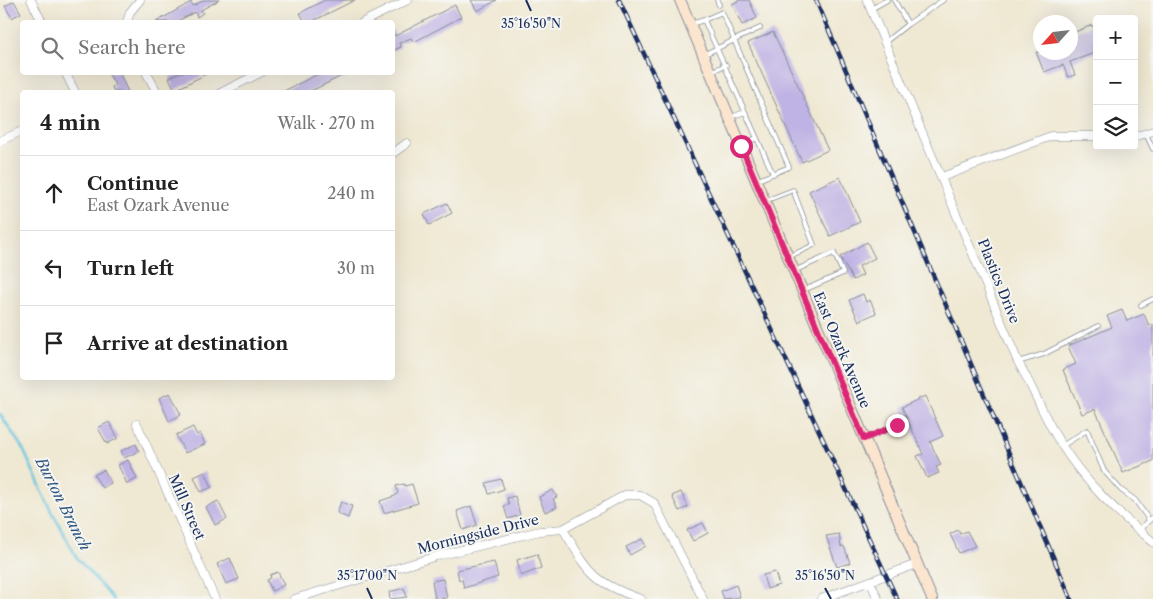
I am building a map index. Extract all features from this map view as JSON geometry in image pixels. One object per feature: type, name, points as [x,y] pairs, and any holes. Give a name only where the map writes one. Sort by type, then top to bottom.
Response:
[{"type":"main road","name":"East Ozark Avenue","points":[[680,0],[932,599]]},
{"type":"street","points":[[32,0],[41,20]]},
{"type":"street","points":[[128,20],[130,12],[140,0]]},
{"type":"street","points":[[367,20],[408,0]]},
{"type":"street","name":"Plastics Drive","points":[[867,0],[1018,362],[1062,446],[1092,486],[1153,542]]},
{"type":"street","points":[[67,75],[74,90]]},
{"type":"street","points":[[148,75],[156,90]]},
{"type":"street","points":[[226,90],[256,75]]},
{"type":"street","points":[[0,141],[20,132]]},
{"type":"street","points":[[1138,136],[1150,132]]},
{"type":"street","points":[[942,177],[1051,136],[1093,136]]},
{"type":"street","points":[[395,152],[407,143]]},
{"type":"street","name":"Mill Street","points":[[137,424],[215,599]]},
{"type":"street","name":"Morningside Drive","points":[[294,599],[437,556],[540,531],[562,529],[625,495],[640,495],[648,498],[658,510],[702,599]]},
{"type":"street","points":[[562,529],[593,576],[616,589],[642,599]]},
{"type":"street","points":[[821,599],[918,564]]},
{"type":"street","points":[[870,580],[878,599]]},
{"type":"lane","points":[[871,9],[887,0]]},
{"type":"lane","points":[[894,0],[908,24]]},
{"type":"lane","points":[[885,42],[943,0]]},
{"type":"lane","points":[[690,25],[722,12],[736,40],[789,167],[756,181]]},
{"type":"lane","points":[[704,20],[713,36],[756,138],[774,174]]},
{"type":"lane","points":[[724,31],[730,28]]},
{"type":"lane","points":[[703,55],[760,28]]},
{"type":"lane","points":[[710,72],[726,65]]},
{"type":"lane","points":[[729,118],[745,112]]},
{"type":"lane","points":[[1150,132],[1153,149]]},
{"type":"lane","points":[[741,146],[756,138]]},
{"type":"lane","points":[[764,201],[793,190],[814,245],[788,257]]},
{"type":"lane","points":[[794,271],[834,253],[843,272],[802,291]]},
{"type":"lane","points":[[1141,305],[1153,300]]},
{"type":"lane","points":[[1018,362],[1044,354],[1098,326]]},
{"type":"lane","points":[[864,439],[897,425]]},
{"type":"lane","points":[[1062,446],[1086,430],[1104,471],[1121,490],[1135,500],[1151,519],[1139,530]]},
{"type":"building","points":[[204,0],[219,0],[201,10],[203,13],[197,17],[195,12],[180,20],[160,20],[191,2],[193,6]]},
{"type":"building","points":[[325,0],[355,0],[315,20],[304,20],[300,13]]},
{"type":"building","points":[[471,0],[497,0],[477,11]]},
{"type":"building","points":[[740,0],[749,0],[757,18],[742,25],[732,4]]},
{"type":"building","points":[[14,1],[21,13],[12,18],[5,6]]},
{"type":"building","points":[[455,5],[461,17],[414,42],[411,38],[399,43],[401,47],[395,50],[395,36]]},
{"type":"building","points":[[1092,25],[1093,27],[1093,53],[1078,59],[1078,31]]},
{"type":"building","points":[[773,32],[828,150],[802,162],[748,43]]},
{"type":"building","points":[[1039,60],[1075,60],[1070,62],[1075,75],[1068,77],[1063,65],[1044,72]]},
{"type":"building","points":[[110,75],[120,75],[127,90],[113,90],[112,87],[115,85]]},
{"type":"building","points":[[174,75],[204,75],[175,90],[169,78]]},
{"type":"building","points":[[316,75],[344,75],[313,90],[286,90]]},
{"type":"building","points":[[840,177],[860,222],[830,236],[809,191]]},
{"type":"building","points":[[447,203],[452,213],[429,225],[424,214]]},
{"type":"building","points":[[867,242],[875,258],[859,266],[863,275],[853,280],[840,257]]},
{"type":"building","points":[[863,294],[866,302],[870,300],[876,313],[859,321],[849,300]]},
{"type":"building","points":[[1122,310],[1127,321],[1144,314],[1149,326],[1153,324],[1153,461],[1123,473],[1095,409],[1082,414],[1063,370],[1076,364],[1068,346],[1112,327],[1107,316]]},
{"type":"building","points":[[170,393],[181,415],[169,421],[159,398]]},
{"type":"building","points":[[925,396],[943,436],[930,442],[941,465],[936,467],[939,473],[927,478],[917,456],[923,454],[902,407]]},
{"type":"building","points":[[109,422],[118,438],[107,444],[98,428]]},
{"type":"building","points":[[193,427],[197,435],[200,433],[205,444],[185,453],[176,435]]},
{"type":"building","points":[[136,444],[139,451],[124,458],[121,451]]},
{"type":"building","points":[[128,460],[137,479],[127,484],[118,465]]},
{"type":"building","points":[[104,470],[111,483],[102,488],[94,475]]},
{"type":"building","points":[[205,472],[212,487],[201,492],[194,477]]},
{"type":"building","points":[[501,479],[504,489],[489,494],[486,483]]},
{"type":"building","points":[[404,484],[405,486],[412,484],[418,503],[384,513],[380,501],[395,496],[398,493],[396,486]]},
{"type":"building","points":[[553,490],[557,497],[553,499],[557,507],[545,512],[539,497]]},
{"type":"building","points":[[681,492],[688,507],[679,511],[672,496]]},
{"type":"building","points":[[515,496],[520,515],[508,519],[504,506],[509,505],[507,498]]},
{"type":"building","points":[[218,501],[227,519],[215,525],[206,507]]},
{"type":"building","points":[[341,502],[352,506],[348,518],[337,513]]},
{"type":"building","points":[[471,506],[477,525],[463,530],[457,511]]},
{"type":"building","points":[[703,523],[708,533],[693,541],[687,530]]},
{"type":"building","points":[[958,530],[960,534],[967,531],[975,546],[959,553],[950,534]]},
{"type":"building","points":[[839,534],[841,547],[844,546],[850,563],[837,567],[826,536]]},
{"type":"building","points":[[642,539],[646,546],[630,555],[626,547]]},
{"type":"building","points":[[537,554],[541,568],[521,576],[517,560]]},
{"type":"building","points":[[230,558],[239,579],[226,584],[217,564]]},
{"type":"building","points":[[494,562],[498,577],[464,588],[462,579],[459,580],[457,570]]},
{"type":"building","points":[[278,572],[284,585],[272,591],[267,580],[271,578],[270,575]]},
{"type":"building","points":[[775,572],[779,585],[767,589],[763,575]]},
{"type":"building","points":[[443,579],[447,598],[435,599],[432,581]]},
{"type":"building","points":[[736,585],[740,597],[724,599],[721,591]]},
{"type":"building","points":[[404,588],[407,597],[390,599],[389,592]]},
{"type":"waterway","name":"Burton Branch","points":[[0,414],[23,449],[51,510],[77,558],[113,599]]},
{"type":"railway","points":[[619,0],[897,599]]},
{"type":"railway","points":[[816,0],[1071,599]]},
{"type":"route","points":[[741,146],[864,439],[897,425]]}]
